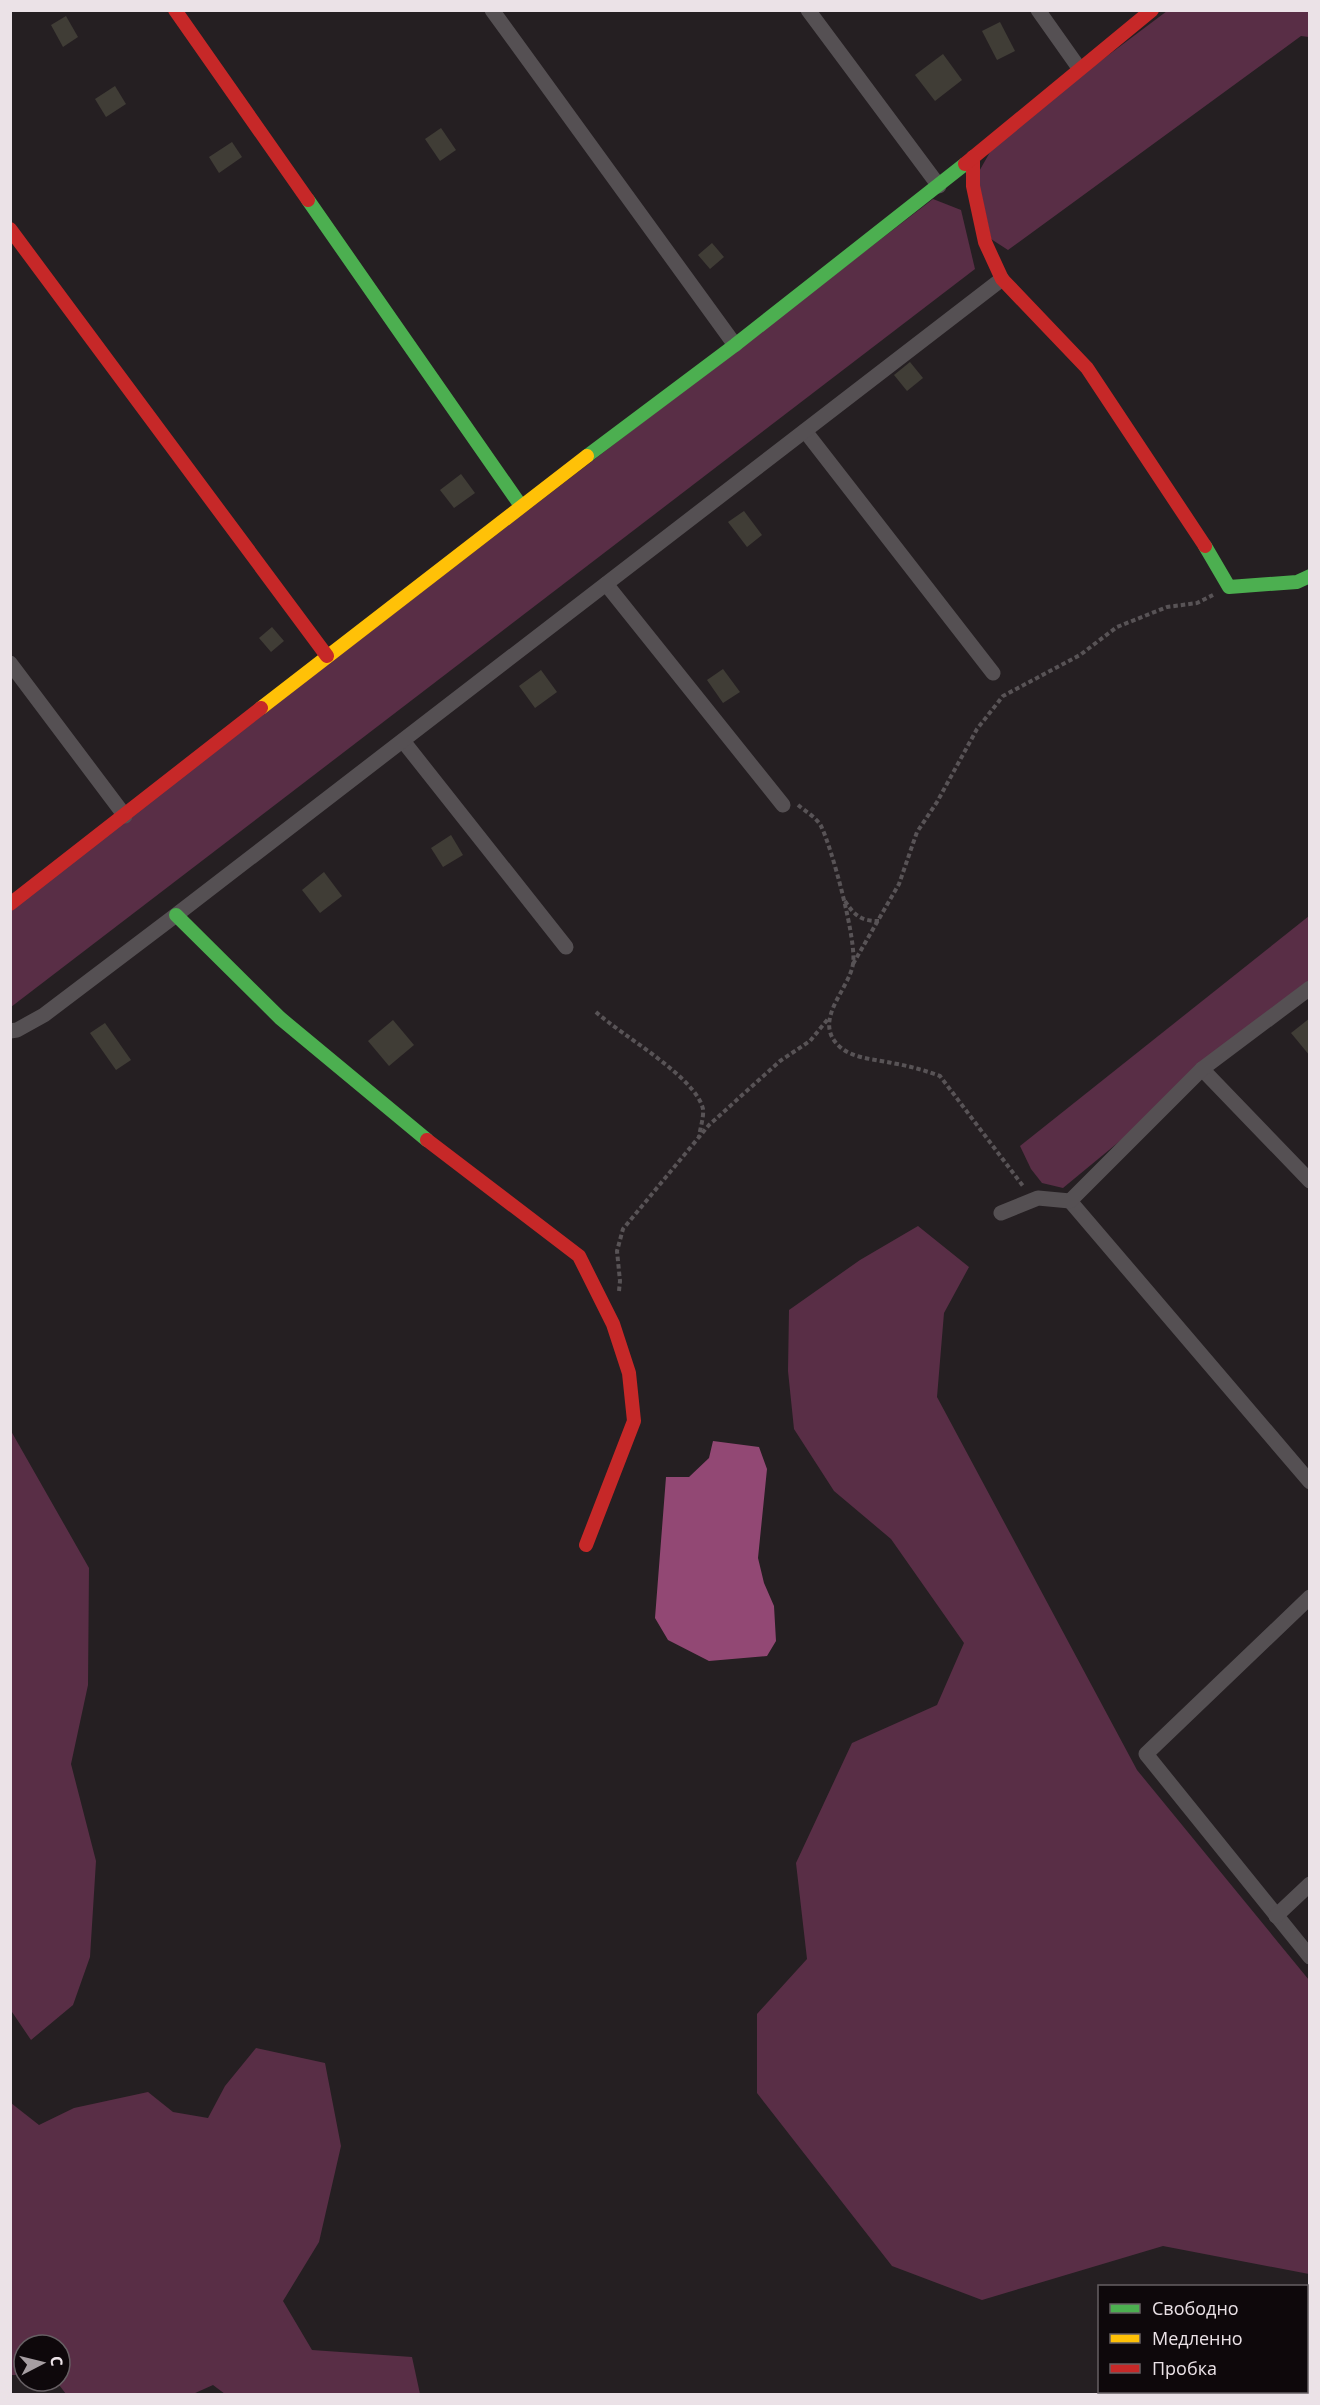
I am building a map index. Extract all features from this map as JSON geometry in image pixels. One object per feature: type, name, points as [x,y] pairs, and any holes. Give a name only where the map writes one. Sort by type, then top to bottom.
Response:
[{"type":"street","points":[[176,10],[521,506]]},
{"type":"street","points":[[492,10],[735,345]]},
{"type":"street","points":[[808,10],[939,186]]},
{"type":"street","points":[[1038,10],[1079,68]]},
{"type":"street","points":[[10,904],[521,506],[735,345],[939,186],[1152,10]]},
{"type":"street","points":[[973,157],[973,186],[985,242],[1002,279],[1087,368],[1195,529],[1229,587],[1297,582],[1310,576]]},
{"type":"street","points":[[10,229],[327,656]]},
{"type":"street","points":[[10,1031],[17,1030],[44,1015],[176,915],[1002,279]]},
{"type":"street","points":[[805,431],[993,672]]},
{"type":"street","points":[[606,584],[783,805]]},
{"type":"street","points":[[10,663],[125,816]]},
{"type":"street","points":[[403,741],[566,947]]},
{"type":"street","points":[[176,915],[280,1018],[398,1117],[579,1256],[613,1324],[629,1373],[634,1421],[586,1545]]},
{"type":"street","points":[[1070,1201],[1202,1069],[1310,988]]},
{"type":"street","points":[[1202,1069],[1310,1181]]},
{"type":"street","points":[[1001,1213],[1038,1198],[1070,1201],[1310,1482]]},
{"type":"street","points":[[1310,1597],[1146,1754],[1310,1957]]},
{"type":"street","points":[[1276,1916],[1310,1884]]},
{"type":"path","points":[[613,1324],[620,1281],[617,1251],[623,1229],[709,1125],[780,1061],[810,1041],[829,1018],[853,964],[899,884],[917,832],[937,802],[977,729],[1003,696],[1080,655],[1127,622],[1167,607],[1197,603],[1229,587]]},
{"type":"path","points":[[783,805],[796,804],[821,824],[843,898],[853,964]]},
{"type":"path","points":[[843,898],[854,914],[866,921],[879,921]]},
{"type":"path","points":[[596,1012],[615,1029],[642,1045],[690,1087],[703,1110],[699,1138]]},
{"type":"path","points":[[829,1018],[832,1035],[840,1046],[855,1056],[921,1069],[940,1076],[983,1130],[1018,1182],[1038,1198]]},
{"type":"shaded area","points":[[1167,11],[1309,11],[1309,37],[1301,36],[1008,250],[991,239],[977,175],[998,138]]},
{"type":"shaded area","points":[[933,199],[961,210],[975,269],[11,1007],[11,908]]},
{"type":"shaded area","points":[[1309,916],[1309,985],[1063,1188],[1042,1183],[1031,1169],[1020,1146]]},
{"type":"shaded area","points":[[918,1226],[969,1267],[944,1313],[937,1397],[1137,1770],[1309,1980],[1309,2274],[1163,2246],[982,2300],[892,2266],[757,2093],[757,2014],[807,1959],[796,1863],[852,1743],[937,1705],[964,1643],[891,1539],[834,1491],[794,1429],[788,1371],[789,1310],[860,1260]]},
{"type":"shaded area","points":[[11,1431],[89,1568],[88,1685],[71,1764],[96,1861],[90,1957],[73,2005],[31,2040],[10,2009]]},
{"type":"shaded area","points":[[713,1441],[759,1447],[767,1469],[758,1558],[764,1583],[774,1606],[776,1641],[767,1656],[709,1661],[668,1640],[655,1618],[666,1477],[689,1477],[709,1458]]},
{"type":"shaded area","points":[[256,2048],[325,2063],[341,2146],[319,2242],[283,2301],[312,2350],[412,2357],[420,2394],[225,2394],[213,2385],[193,2394],[66,2394],[72,2393],[72,2333],[12,2333],[11,2375],[11,2103],[39,2125],[74,2108],[148,2092],[173,2112],[208,2118],[225,2086]]},
{"type":"building","points":[[66,16],[78,37],[63,47],[51,25]]},
{"type":"building","points":[[1000,22],[1015,51],[997,60],[982,31]]},
{"type":"building","points":[[943,54],[962,80],[935,101],[915,75]]},
{"type":"building","points":[[115,86],[126,104],[106,117],[95,99]]},
{"type":"building","points":[[441,128],[456,150],[440,161],[425,139]]},
{"type":"building","points":[[232,142],[242,157],[219,173],[209,157]]},
{"type":"building","points":[[712,243],[724,257],[710,269],[698,255]]},
{"type":"building","points":[[910,362],[923,378],[907,391],[894,375]]},
{"type":"building","points":[[461,474],[475,493],[454,508],[440,490]]},
{"type":"building","points":[[744,511],[762,535],[747,547],[728,522]]},
{"type":"building","points":[[272,627],[284,641],[271,652],[259,638]]},
{"type":"building","points":[[723,669],[740,692],[723,703],[707,680]]},
{"type":"building","points":[[541,670],[557,692],[535,708],[519,686]]},
{"type":"building","points":[[451,835],[463,855],[443,867],[431,848]]},
{"type":"building","points":[[324,872],[342,896],[320,913],[302,890]]},
{"type":"building","points":[[1310,1018],[1310,1056],[1291,1033]]},
{"type":"building","points":[[393,1020],[414,1045],[389,1066],[368,1041]]},
{"type":"building","points":[[105,1023],[131,1060],[116,1070],[90,1033]]},
{"type":"traffic: fast","points":[[587,456],[735,345],[965,164]]},
{"type":"traffic: fast","points":[[308,200],[521,506]]},
{"type":"traffic: fast","points":[[1205,546],[1229,587],[1297,582],[1310,576]]},
{"type":"traffic: fast","points":[[176,915],[280,1018],[427,1140]]},
{"type":"traffic: slow","points":[[261,708],[587,456]]},
{"type":"traffic: jam","points":[[175,10],[308,200]]},
{"type":"traffic: jam","points":[[965,164],[1152,10]]},
{"type":"traffic: jam","points":[[973,157],[973,186],[985,242],[1002,279],[1087,368],[1205,546]]},
{"type":"traffic: jam","points":[[10,229],[327,656]]},
{"type":"traffic: jam","points":[[10,904],[261,708]]},
{"type":"traffic: jam","points":[[427,1140],[579,1256],[613,1324],[629,1373],[634,1421],[586,1545]]}]
